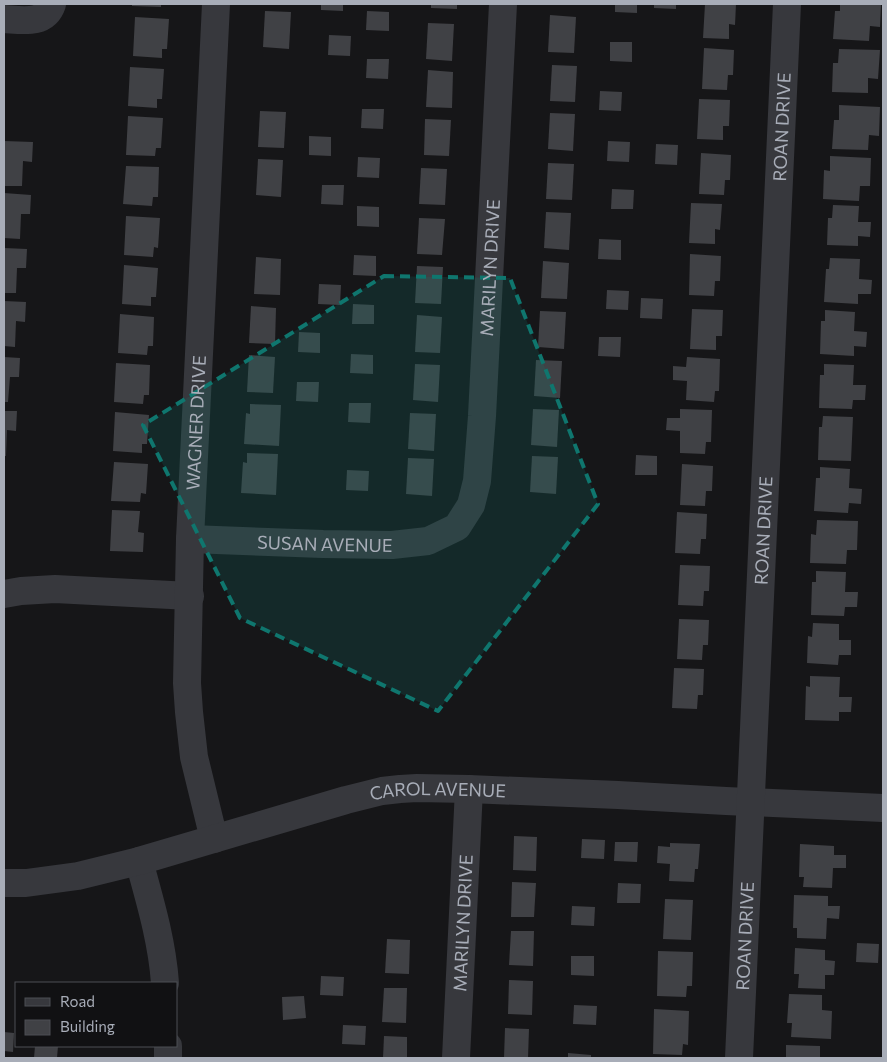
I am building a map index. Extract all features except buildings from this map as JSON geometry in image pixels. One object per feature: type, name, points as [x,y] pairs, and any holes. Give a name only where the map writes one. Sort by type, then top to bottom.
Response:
[{"type":"street","name":"WAGNER DRIVE","points":[[214,839],[194,757],[187,683],[190,538],[216,4]]},
{"type":"street","name":"MARILYN DRIVE","points":[[457,527],[471,505],[477,481],[503,4]]},
{"type":"street","name":"ROAN DRIVE","points":[[738,1058],[787,4]]},
{"type":"street","points":[[4,19],[35,20],[48,10]]},
{"type":"street","name":"SUSAN AVENUE","points":[[190,538],[392,545],[428,541],[457,527]]},
{"type":"street","points":[[4,594],[21,590],[55,589],[190,596]]},
{"type":"street","name":"CAROL AVENUE","points":[[4,883],[26,883],[78,876],[214,839],[346,800],[382,791],[417,788],[618,795],[883,808]]},
{"type":"street","name":"MARILYN DRIVE","points":[[456,1058],[469,789]]},
{"type":"street","points":[[139,860],[158,932],[165,982]]},
{"type":"highlighted area","points":[[384,276],[510,278],[598,504],[438,711],[240,618],[143,425]]}]
